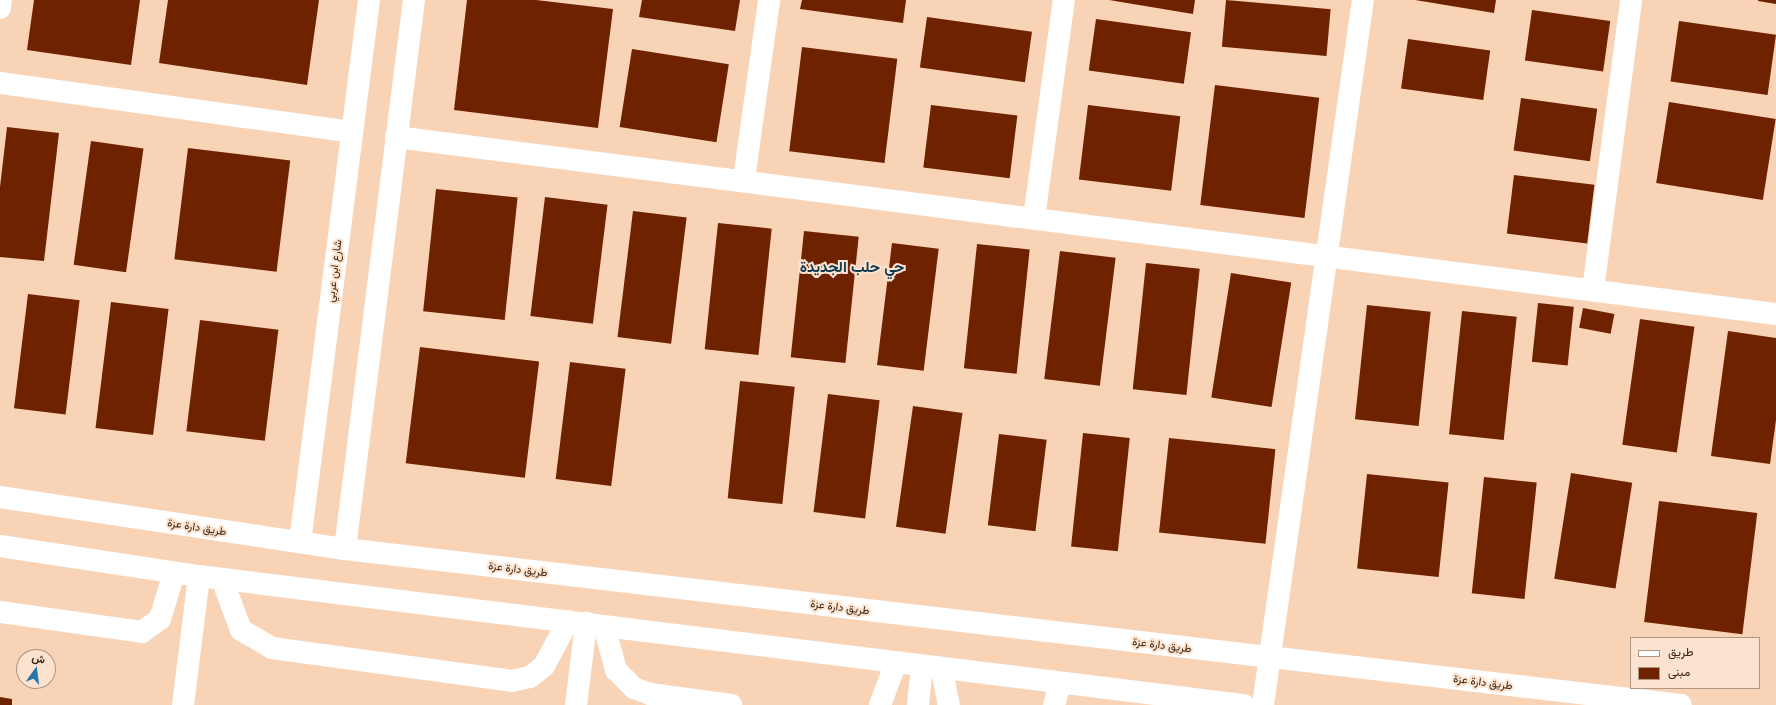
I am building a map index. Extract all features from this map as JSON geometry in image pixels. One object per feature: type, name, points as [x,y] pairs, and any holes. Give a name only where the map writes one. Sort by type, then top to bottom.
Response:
[{"type":"street","points":[[0,8],[1,0]]},
{"type":"street","name":"شارع ابن عربي","points":[[300,542],[369,0]]},
{"type":"street","points":[[345,549],[414,0]]},
{"type":"street","points":[[744,179],[770,0]]},
{"type":"street","points":[[1034,218],[1064,0]]},
{"type":"street","points":[[1264,705],[1269,657],[1329,257],[1364,0]]},
{"type":"street","points":[[1593,290],[1631,0]]},
{"type":"street","points":[[0,83],[352,132]]},
{"type":"street","points":[[396,137],[744,179],[1329,257],[1776,314]]},
{"type":"street","name":"طريق دارة عزة","points":[[0,497],[345,549],[1681,705]]},
{"type":"street","points":[[0,546],[222,579],[586,623],[895,665],[1244,705]]},
{"type":"street","points":[[0,612],[142,632],[160,619],[174,572]]},
{"type":"street","points":[[183,705],[199,576]]},
{"type":"street","points":[[222,579],[241,630],[258,643],[272,648],[512,681],[530,678],[544,666],[586,623]]},
{"type":"street","points":[[576,705],[586,623]]},
{"type":"street","points":[[586,623],[616,670],[634,688],[650,694],[731,705]]},
{"type":"street","points":[[880,705],[895,665]]},
{"type":"street","points":[[918,705],[932,669]]},
{"type":"street","points":[[932,669],[949,705]]},
{"type":"street","points":[[1054,705],[1060,684]]},
{"type":"building","points":[[34,0],[140,0],[131,65],[27,50]]},
{"type":"building","points":[[168,0],[319,0],[307,85],[159,63]]},
{"type":"building","points":[[467,0],[536,0],[613,9],[598,128],[454,110]]},
{"type":"building","points":[[642,0],[740,0],[735,31],[639,17]]},
{"type":"building","points":[[802,0],[906,0],[903,23],[800,9]]},
{"type":"building","points":[[1109,0],[1195,0],[1193,14]]},
{"type":"building","points":[[1226,0],[1331,9],[1327,56],[1222,47]]},
{"type":"building","points":[[1415,0],[1496,0],[1494,13]]},
{"type":"building","points":[[1776,0],[1776,4],[1758,1]]},
{"type":"building","points":[[1532,10],[1610,21],[1603,71],[1525,61]]},
{"type":"building","points":[[927,17],[1032,32],[1025,82],[920,68]]},
{"type":"building","points":[[1096,19],[1191,32],[1184,84],[1089,70]]},
{"type":"building","points":[[1679,21],[1776,35],[1768,95],[1671,81]]},
{"type":"building","points":[[1408,39],[1490,51],[1483,100],[1401,89]]},
{"type":"building","points":[[802,47],[897,59],[884,163],[789,151]]},
{"type":"building","points":[[632,49],[729,64],[716,142],[620,127]]},
{"type":"building","points":[[1215,85],[1319,98],[1304,218],[1200,205]]},
{"type":"building","points":[[1521,98],[1597,109],[1590,161],[1514,150]]},
{"type":"building","points":[[1669,102],[1776,119],[1763,200],[1656,183]]},
{"type":"building","points":[[931,105],[1017,116],[1010,178],[923,168]]},
{"type":"building","points":[[1088,105],[1180,116],[1171,191],[1079,179]]},
{"type":"building","points":[[7,127],[59,133],[44,261],[0,257],[0,187]]},
{"type":"building","points":[[91,141],[143,148],[126,272],[74,265]]},
{"type":"building","points":[[188,148],[290,161],[277,272],[174,259]]},
{"type":"building","points":[[1514,175],[1594,185],[1587,243],[1507,234]]},
{"type":"building","points":[[436,189],[518,198],[505,320],[423,311]]},
{"type":"building","points":[[545,197],[608,205],[593,324],[530,316]]},
{"type":"building","points":[[633,211],[687,218],[671,344],[618,337]]},
{"type":"building","points":[[718,223],[772,229],[758,355],[705,349]]},
{"type":"building","points":[[804,231],[859,237],[845,363],[791,357]]},
{"type":"building","points":[[892,243],[939,249],[924,371],[877,365]]},
{"type":"building","points":[[977,244],[1030,250],[1017,374],[964,368]]},
{"type":"building","points":[[1060,251],[1116,258],[1100,386],[1044,379]]},
{"type":"building","points":[[1146,263],[1200,269],[1186,395],[1133,389]]},
{"type":"building","points":[[1231,273],[1291,283],[1272,407],[1211,397]]},
{"type":"building","points":[[28,294],[80,300],[66,414],[14,408]]},
{"type":"building","points":[[111,302],[169,309],[153,435],[96,428]]},
{"type":"building","points":[[1538,303],[1574,307],[1568,365],[1532,362]]},
{"type":"building","points":[[1367,305],[1431,312],[1419,426],[1355,419]]},
{"type":"building","points":[[1583,308],[1614,314],[1611,334],[1579,328]]},
{"type":"building","points":[[1462,311],[1517,317],[1504,440],[1449,434]]},
{"type":"building","points":[[1640,319],[1694,327],[1677,452],[1622,445]]},
{"type":"building","points":[[200,320],[278,330],[265,441],[186,431]]},
{"type":"building","points":[[1728,331],[1776,338],[1776,420],[1770,464],[1711,456]]},
{"type":"building","points":[[420,347],[539,362],[525,478],[406,463]]},
{"type":"building","points":[[570,362],[626,369],[611,486],[556,479]]},
{"type":"building","points":[[740,381],[795,387],[782,504],[728,498]]},
{"type":"building","points":[[828,394],[880,400],[865,518],[813,512]]},
{"type":"building","points":[[913,406],[963,413],[946,534],[896,527]]},
{"type":"building","points":[[1083,433],[1130,438],[1118,551],[1071,546]]},
{"type":"building","points":[[999,434],[1047,440],[1035,531],[988,525]]},
{"type":"building","points":[[1169,438],[1275,449],[1265,544],[1159,532]]},
{"type":"building","points":[[1571,473],[1632,483],[1615,588],[1554,579]]},
{"type":"building","points":[[1367,474],[1449,483],[1439,577],[1357,568]]},
{"type":"building","points":[[1484,477],[1537,483],[1524,599],[1472,593]]},
{"type":"building","points":[[1659,501],[1757,513],[1742,634],[1644,622]]},
{"type":"building","points":[[0,697],[12,699],[12,705],[0,705]]},
{"type":"district","name":"حي حلب الجديدة","points":[[852,267]]}]
